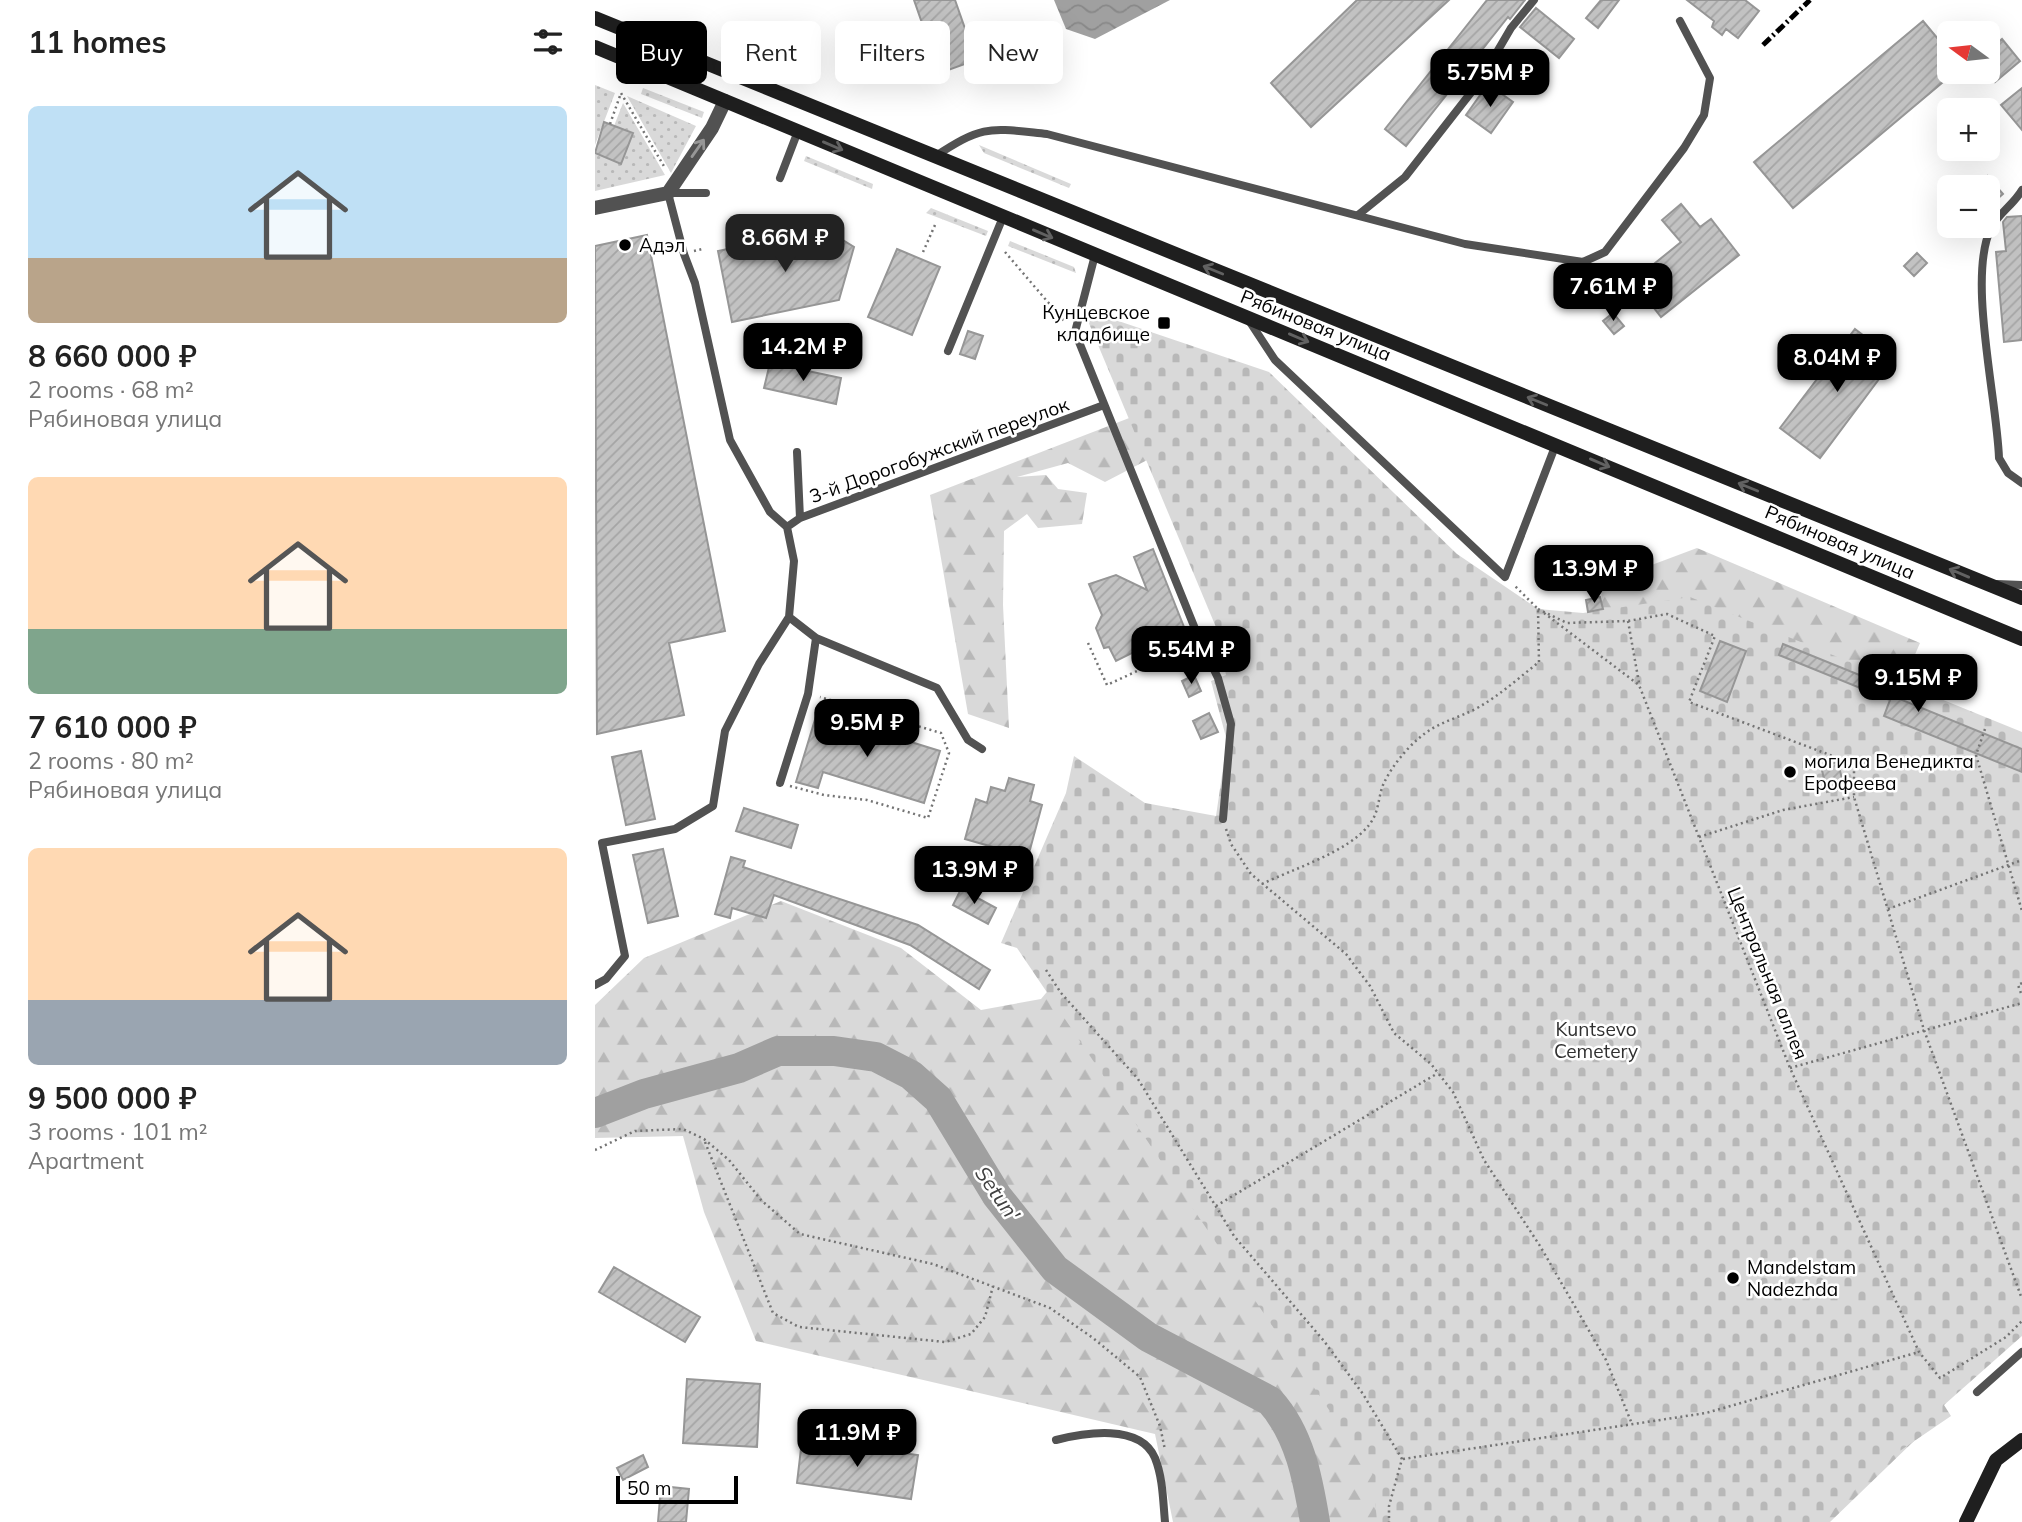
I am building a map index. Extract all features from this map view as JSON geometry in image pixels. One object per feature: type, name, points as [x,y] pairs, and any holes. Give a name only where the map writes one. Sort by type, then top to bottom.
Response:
[{"type":"main road","name":"Рябиновая улица","points":[[595,18],[2022,598]]},
{"type":"main road","name":"Рябиновая улица","points":[[595,47],[2022,639]]},
{"type":"main road","points":[[1966,1522],[1989,1471],[2004,1451],[2022,1440]]},
{"type":"main road","points":[[2004,1451],[2022,1449]]},
{"type":"street","points":[[595,208],[671,187],[712,128],[725,101]]},
{"type":"lane","points":[[1358,215],[1405,177],[1480,81],[1511,28],[1534,0]]},
{"type":"lane","points":[[934,157],[964,137],[985,128],[1047,134],[1465,244],[1583,262],[1605,252],[1684,148],[1704,115],[1710,78],[1680,21]]},
{"type":"lane","points":[[780,178],[798,131]]},
{"type":"lane","points":[[602,844],[675,829],[713,806],[725,732],[759,663],[789,617],[794,561],[787,527],[770,512],[730,440],[695,283],[684,254],[671,187],[706,193]]},
{"type":"lane","points":[[2022,190],[1992,225],[1983,249],[1981,282],[1999,458],[2008,473],[2022,484]]},
{"type":"lane","points":[[948,351],[993,248],[1003,217]]},
{"type":"lane","points":[[1095,255],[1075,332],[1224,698],[1231,724],[1223,819]]},
{"type":"lane","points":[[1247,317],[1275,360],[1505,577],[1556,444]]},
{"type":"lane","name":"3-й Дорогобужский переулок","points":[[787,527],[800,518],[1104,405]]},
{"type":"lane","points":[[797,452],[800,518]]},
{"type":"lane","points":[[1987,584],[2022,585]]},
{"type":"lane","points":[[789,617],[816,638],[937,688],[968,740],[982,749]]},
{"type":"lane","points":[[781,783],[808,694],[816,638]]},
{"type":"lane","points":[[595,836],[602,844],[625,956],[605,979],[595,985]]},
{"type":"lane","points":[[1977,1392],[2022,1352]]},
{"type":"lane","points":[[1056,1440],[1088,1432],[1115,1433],[1137,1441],[1154,1455],[1160,1475],[1165,1522]]},
{"type":"path","points":[[610,124],[621,92],[671,187]]},
{"type":"path","points":[[923,252],[935,225]]},
{"type":"path","points":[[1005,252],[1051,308],[1075,332]]},
{"type":"path","points":[[1505,577],[1538,609],[1639,685]]},
{"type":"path","points":[[1538,609],[1567,623],[1628,621],[1667,614],[1715,636],[1689,702],[1854,764],[1854,797],[1924,1030],[2022,1298]]},
{"type":"path","points":[[1262,884],[1338,849],[1359,834],[1370,825],[1389,776],[1417,739],[1443,720],[1478,708],[1539,662],[1538,609]]},
{"type":"path","name":"Центральная аллея","points":[[1628,621],[1639,685],[1790,1068],[1919,1352],[1940,1378],[2006,1337],[2022,1321]]},
{"type":"path","points":[[1088,643],[1107,685],[1182,650]]},
{"type":"path","points":[[781,783],[824,795],[867,800],[928,818],[949,753],[941,733],[808,694]]},
{"type":"path","points":[[1985,729],[1976,755],[2022,911]]},
{"type":"path","points":[[1699,837],[1783,810],[1854,797]]},
{"type":"path","points":[[1223,819],[1231,844],[1251,874],[1346,954],[1370,986],[1394,1033],[1438,1073],[1453,1092],[1484,1160],[1540,1246],[1607,1360],[1632,1424]]},
{"type":"path","points":[[1888,909],[2022,860]]},
{"type":"path","points":[[1046,970],[1061,993],[1138,1079],[1234,1236],[1324,1340],[1363,1394],[1402,1459],[1389,1506],[1389,1522]]},
{"type":"path","points":[[2022,983],[2018,985],[2022,996]]},
{"type":"path","points":[[1790,1068],[2022,1003]]},
{"type":"path","points":[[1216,1206],[1438,1073]]},
{"type":"path","points":[[595,1150],[635,1131],[683,1129],[704,1139],[729,1160],[761,1200],[800,1234],[933,1264],[1050,1308],[1093,1338],[1140,1377],[1160,1426],[1167,1462]]},
{"type":"path","points":[[704,1139],[773,1313],[799,1326],[945,1342],[971,1334],[985,1317],[993,1286]]},
{"type":"path","points":[[1402,1459],[1706,1413],[1919,1352]]},
{"type":"green space","points":[[595,85],[615,93],[595,145]]},
{"type":"green space","points":[[643,88],[704,112],[702,118],[641,94]]},
{"type":"green space","points":[[627,96],[696,126],[671,173]]},
{"type":"green space","points":[[623,103],[665,175],[595,191],[595,153],[620,163],[633,133],[614,126]]},
{"type":"green space","points":[[979,145],[1071,184],[1069,188],[984,153]]},
{"type":"green space","points":[[806,156],[873,184],[872,189],[804,161]]},
{"type":"green space","points":[[931,208],[988,231],[986,236],[926,213]]},
{"type":"green space","points":[[1010,241],[1074,267],[1076,273],[1008,246]]},
{"type":"green space","name":"Kuntsevo Cemetery","points":[[1083,309],[1269,372],[1457,554],[1538,609],[1583,613],[1690,597],[2022,732],[2022,1336],[1944,1405],[1951,1416],[1888,1459],[1820,1522],[1377,1522],[1373,1475],[1017,948],[1001,943],[1066,793],[1074,756],[1145,803],[1216,816],[1227,741],[1211,681],[1226,675],[1218,632]]},
{"type":"green space","name":"Kuntsevo Cemetery","points":[[1137,415],[1462,568],[1562,630],[1602,617],[1601,584],[1697,548],[1920,643],[1904,680],[1915,684],[1897,727],[2022,1271],[1928,1377],[1943,1413],[1830,1522],[1173,1522],[1155,1434],[756,1341],[704,1212],[683,1136],[595,1138],[595,1005],[644,958],[781,901],[901,948],[981,1010],[1041,999],[1051,987],[1139,806],[1219,820],[1240,684],[1153,457],[1105,482],[1068,463],[1017,477],[1046,475],[1058,489],[1087,493],[1082,524],[1038,528],[1027,514],[1004,531],[1003,605],[1009,728],[968,714],[930,495]]},
{"type":"water","points":[[1054,0],[1170,0],[1095,39],[1066,29]]},
{"type":"building","points":[[914,0],[955,0],[964,26],[964,64],[950,69],[950,21],[921,21]]},
{"type":"building","points":[[1357,0],[1449,0],[1311,127],[1271,83]]},
{"type":"building","points":[[1487,0],[1525,0],[1510,19],[1508,17],[1406,146],[1385,129]]},
{"type":"building","points":[[1601,0],[1619,0],[1598,28],[1586,18]]},
{"type":"building","points":[[1687,0],[1745,0],[1759,11],[1738,38],[1726,29],[1722,35],[1712,27],[1714,21]]},
{"type":"building","points":[[1536,8],[1574,39],[1559,58],[1520,27]]},
{"type":"building","points":[[1923,21],[1937,38],[1937,84],[1941,84],[1793,208],[1754,162]]},
{"type":"building","points":[[2002,39],[2020,61],[2000,78]]},
{"type":"building","points":[[1488,84],[1513,102],[1491,133],[1466,115]]},
{"type":"building","points":[[2022,88],[2022,130],[2001,105]]},
{"type":"building","points":[[604,122],[633,133],[621,164],[595,153]]},
{"type":"building","points":[[1681,204],[1700,227],[1711,219],[1739,255],[1661,317],[1633,281],[1681,242],[1662,220]]},
{"type":"building","points":[[2022,216],[2022,340],[2004,342],[1996,252],[2006,251],[2003,222],[2007,217]]},
{"type":"building","points":[[825,229],[854,247],[839,300],[732,322],[718,251]]},
{"type":"building","points":[[647,235],[725,631],[669,643],[684,715],[597,734],[595,246]]},
{"type":"building","points":[[897,249],[940,267],[912,335],[868,317]]},
{"type":"building","points":[[1917,253],[1927,263],[1914,276],[1904,266]]},
{"type":"building","points":[[1613,313],[1624,326],[1614,334],[1603,321]]},
{"type":"building","points":[[1855,329],[1894,359],[1820,458],[1780,428]]},
{"type":"building","points":[[968,331],[983,336],[975,359],[960,354]]},
{"type":"building","points":[[770,363],[841,378],[836,404],[764,388]]},
{"type":"building","points":[[1153,549],[1184,627],[1116,661],[1109,647],[1104,648],[1096,628],[1102,615],[1089,584],[1116,575],[1147,590],[1134,557]]},
{"type":"building","points":[[1600,597],[1603,609],[1588,612],[1586,600]]},
{"type":"building","points":[[1720,641],[1746,651],[1727,702],[1700,691]]},
{"type":"building","points":[[1783,644],[1904,693],[1902,700],[2022,749],[2022,772],[1884,716],[1890,700],[1779,655]]},
{"type":"building","points":[[1194,675],[1201,691],[1189,697],[1182,681]]},
{"type":"building","points":[[817,713],[940,751],[924,803],[823,772],[818,788],[796,782]]},
{"type":"building","points":[[1209,713],[1218,732],[1201,739],[1193,721]]},
{"type":"building","points":[[641,751],[655,819],[626,825],[612,757]]},
{"type":"building","points":[[1838,762],[1844,788],[1827,792],[1821,766]]},
{"type":"building","points":[[1009,778],[1034,785],[1030,801],[1042,805],[1028,857],[965,839],[976,799],[987,803],[991,787],[1005,791]]},
{"type":"building","points":[[744,808],[798,825],[791,848],[736,831]]},
{"type":"building","points":[[663,849],[678,916],[648,923],[633,855]]},
{"type":"building","points":[[731,857],[745,861],[743,867],[918,925],[990,970],[979,989],[910,945],[774,895],[766,918],[732,908],[730,918],[715,914]]},
{"type":"building","points":[[961,889],[996,908],[988,924],[953,905]]},
{"type":"building","points":[[614,1267],[700,1317],[685,1342],[599,1292]]},
{"type":"building","points":[[687,1379],[760,1384],[757,1447],[683,1443]]},
{"type":"building","points":[[802,1440],[918,1455],[911,1499],[797,1483]]},
{"type":"building","points":[[643,1455],[648,1467],[623,1480],[617,1468]]},
{"type":"building","points":[[661,1486],[689,1489],[686,1522],[658,1522]]},
{"type":"waterway","name":"Setun'","points":[[595,1113],[644,1094],[739,1068],[778,1051],[834,1051],[876,1057],[911,1075],[938,1099],[997,1196],[1055,1269],[1148,1337],[1270,1401],[1296,1443],[1306,1474],[1315,1522]]},
{"type":"railway","points":[[1763,45],[1810,0]]},
{"type":"place","name":"Адэл","points":[[625,245]]},
{"type":"place","name":"Кунцевское кладбище","points":[[1164,323]]},
{"type":"place","name":"могила Венедикта Ерофеева","points":[[1790,772]]},
{"type":"place","name":"Mandelstam Nadezhda","points":[[1733,1278]]}]
